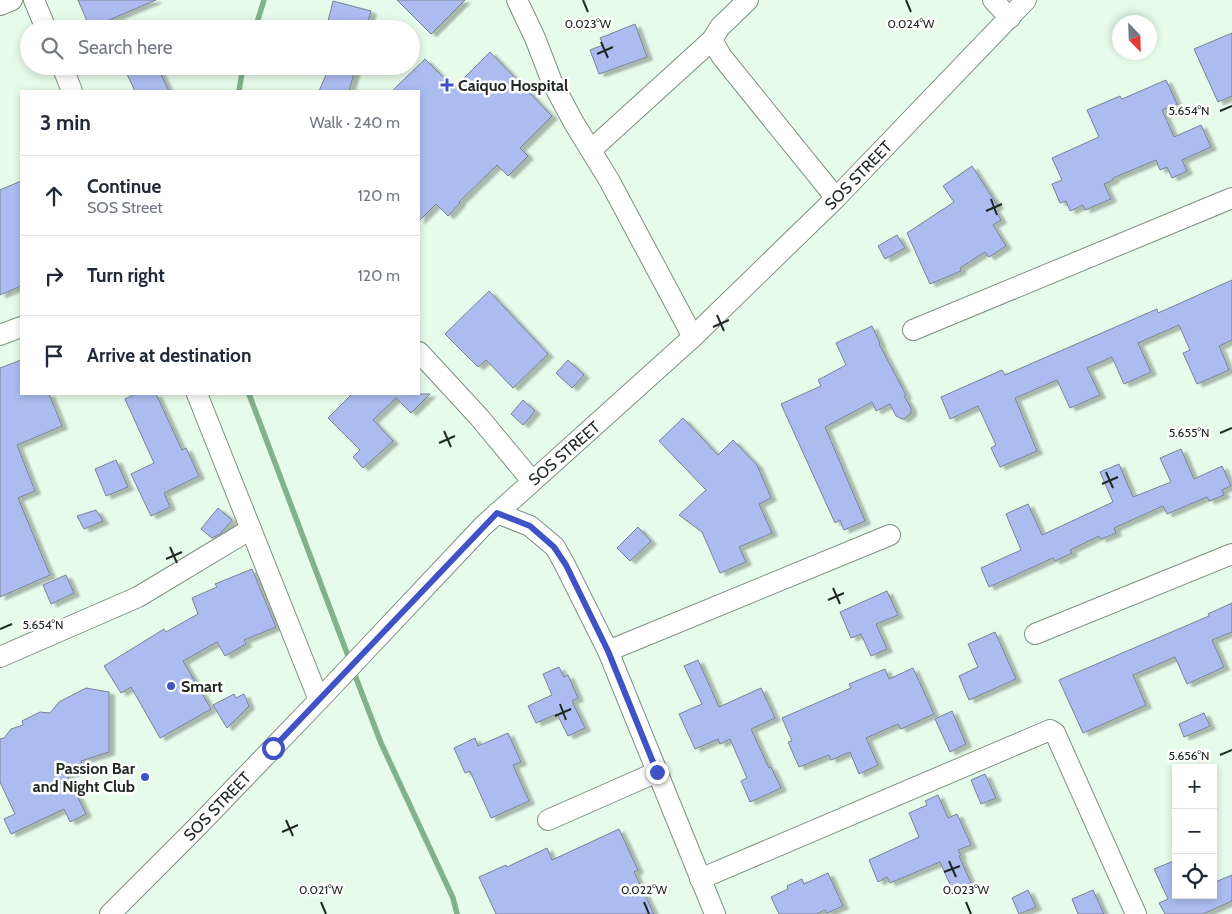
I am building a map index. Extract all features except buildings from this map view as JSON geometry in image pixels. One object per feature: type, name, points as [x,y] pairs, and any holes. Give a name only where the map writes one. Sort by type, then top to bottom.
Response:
[{"type":"street","points":[[0,5],[12,0]]},
{"type":"street","points":[[34,0],[42,20]]},
{"type":"street","points":[[517,0],[535,38],[552,82],[574,123],[610,180],[693,337]]},
{"type":"street","points":[[591,150],[712,40],[720,27],[748,0]]},
{"type":"street","points":[[993,0],[1010,18]]},
{"type":"street","name":"SOS STREET","points":[[110,914],[196,828],[497,513],[693,337],[836,198],[1026,0]]},
{"type":"street","points":[[712,40],[722,57],[836,198]]},
{"type":"street","points":[[66,75],[72,90]]},
{"type":"street","points":[[913,330],[1232,198]]},
{"type":"street","points":[[0,335],[20,327]]},
{"type":"street","points":[[420,353],[479,417],[532,481]]},
{"type":"street","points":[[197,395],[319,700]]},
{"type":"street","points":[[497,513],[530,526],[554,547],[566,565],[608,651],[715,914]]},
{"type":"street","points":[[0,657],[138,597],[251,529]]},
{"type":"street","points":[[608,651],[890,535]]},
{"type":"street","points":[[1036,634],[1232,554]]},
{"type":"street","points":[[700,879],[1050,730],[1055,734],[1136,914]]},
{"type":"street","points":[[548,820],[657,772]]},
{"type":"waterway","points":[[258,20],[264,0]]},
{"type":"waterway","points":[[239,90],[242,75]]},
{"type":"waterway","points":[[249,395],[350,661]]},
{"type":"waterway","points":[[353,670],[381,743],[453,898],[457,914]]},
{"type":"place","name":"Caiquo Hospital","points":[[447,85]]},
{"type":"place","name":"Smart","points":[[171,686]]},
{"type":"place","name":"Passion Bar and Night Club","points":[[145,777]]},
{"type":"route","points":[[273,748],[497,513],[530,526],[554,547],[566,565],[608,651],[657,772]]}]
